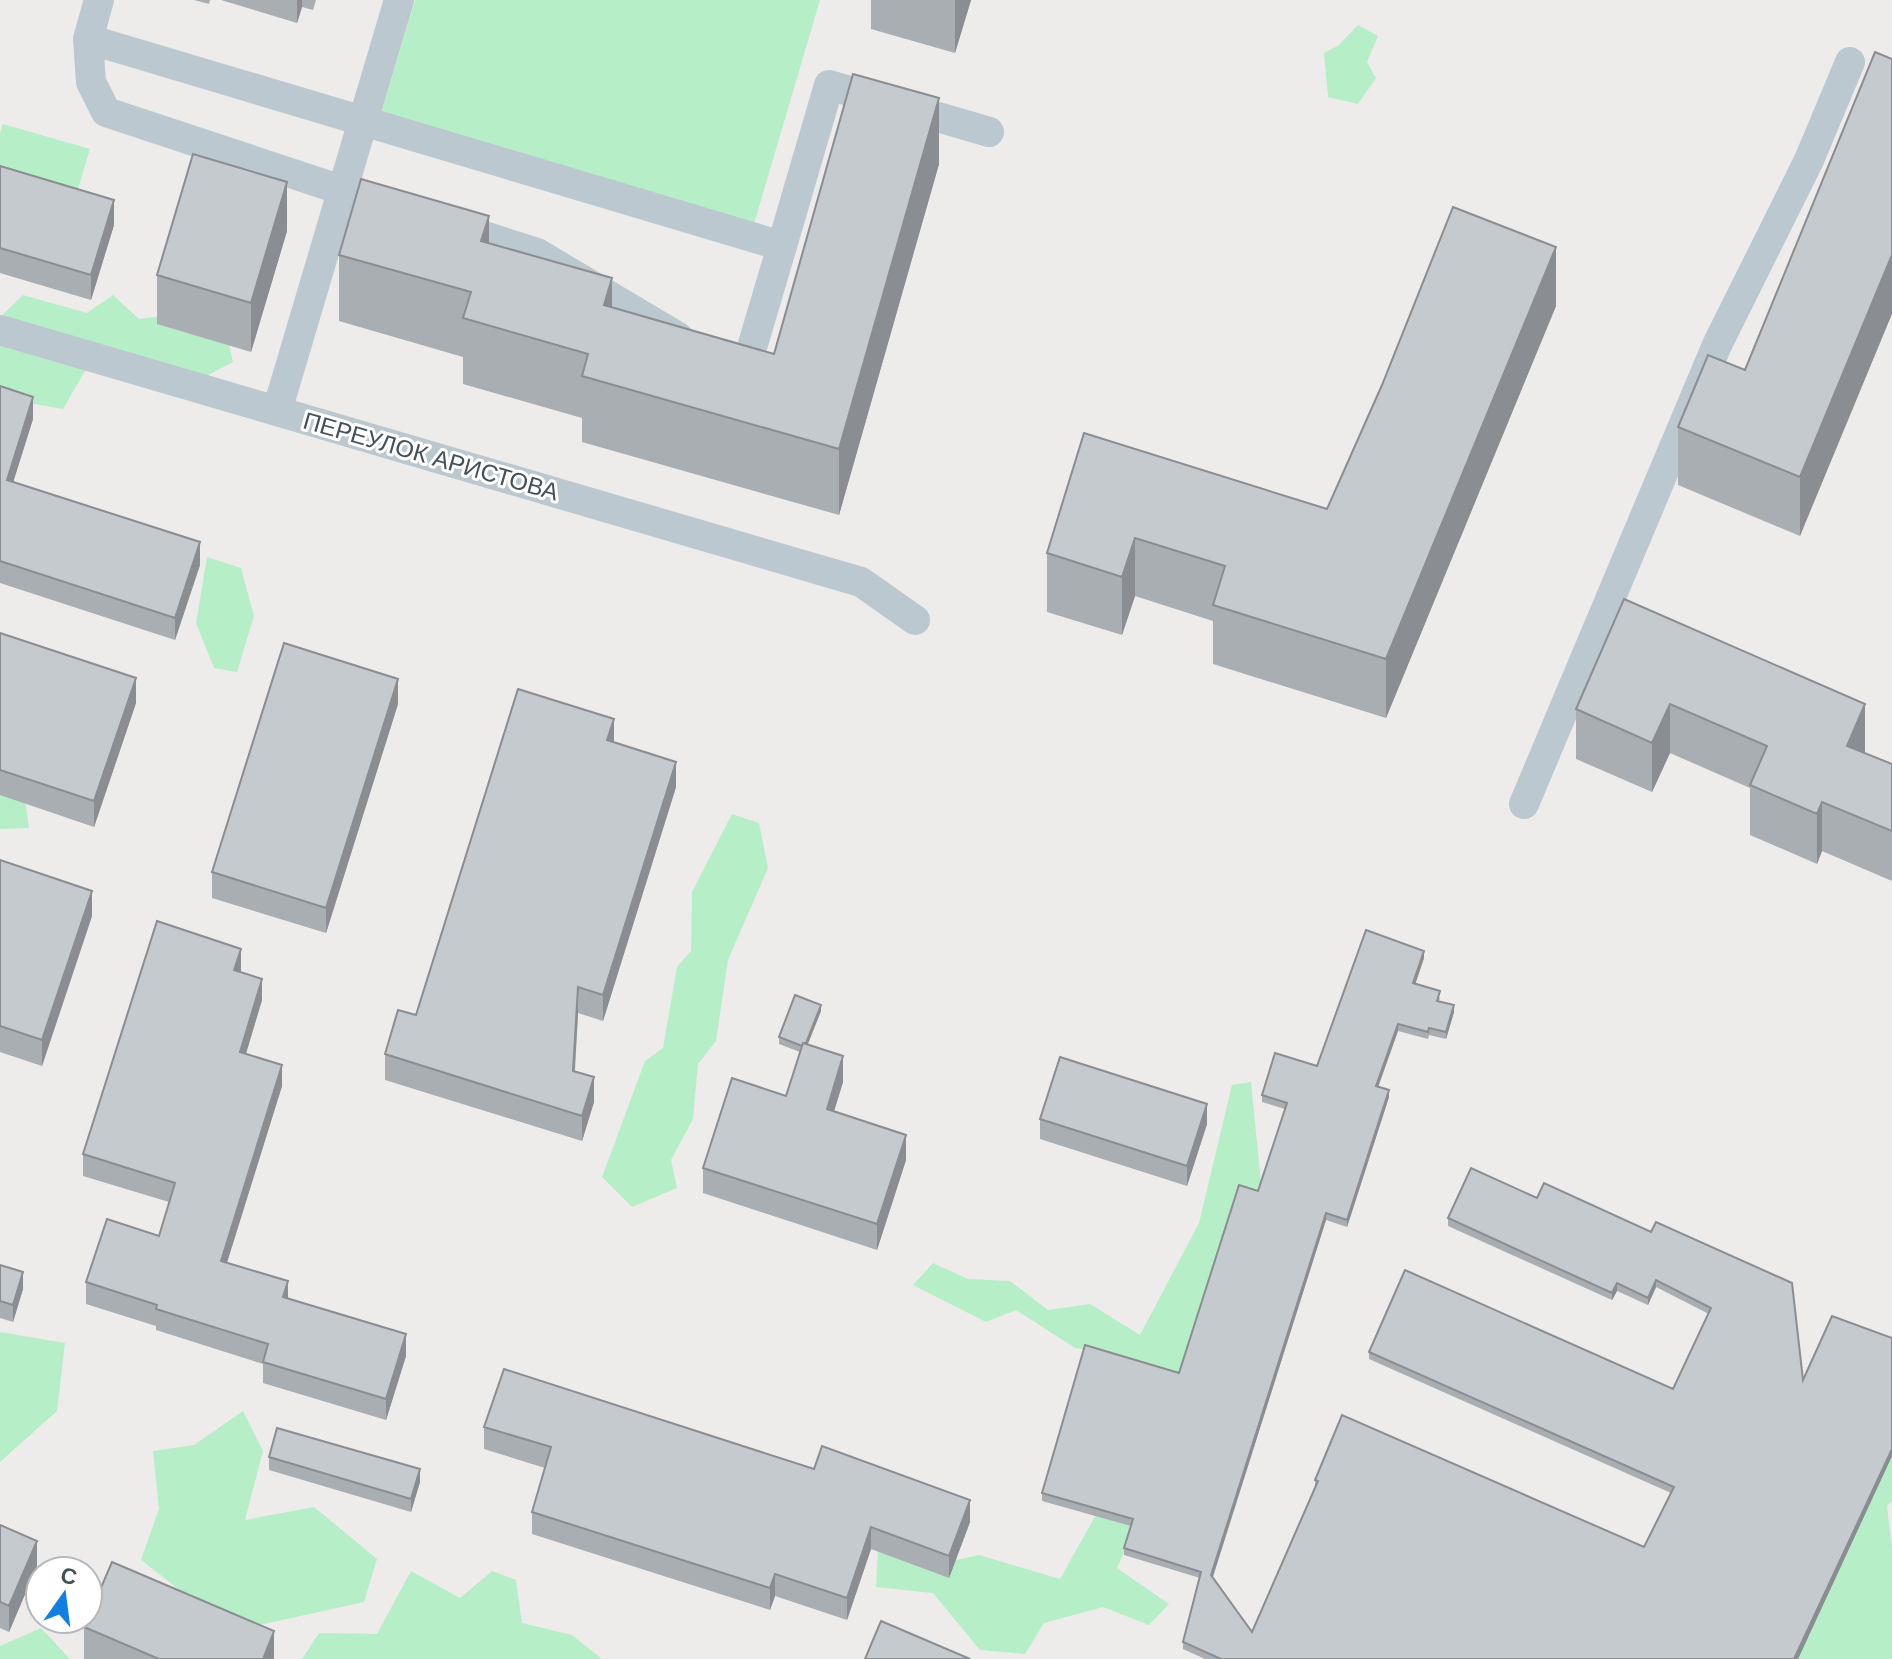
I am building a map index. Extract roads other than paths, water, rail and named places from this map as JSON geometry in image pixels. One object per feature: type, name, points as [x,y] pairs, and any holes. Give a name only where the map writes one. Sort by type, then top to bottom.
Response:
[{"type":"street","points":[[99,0],[88,39],[91,82],[106,112],[537,253],[693,345],[748,361],[829,85],[989,132]]},
{"type":"street","points":[[277,411],[399,0]]},
{"type":"street","points":[[88,39],[782,246]]},
{"type":"street","points":[[1524,804],[1717,345],[1809,160],[1850,62]]},
{"type":"street","name":"ПЕРЕУЛОК АРИСТОВА","points":[[0,330],[861,582],[915,620]]}]
